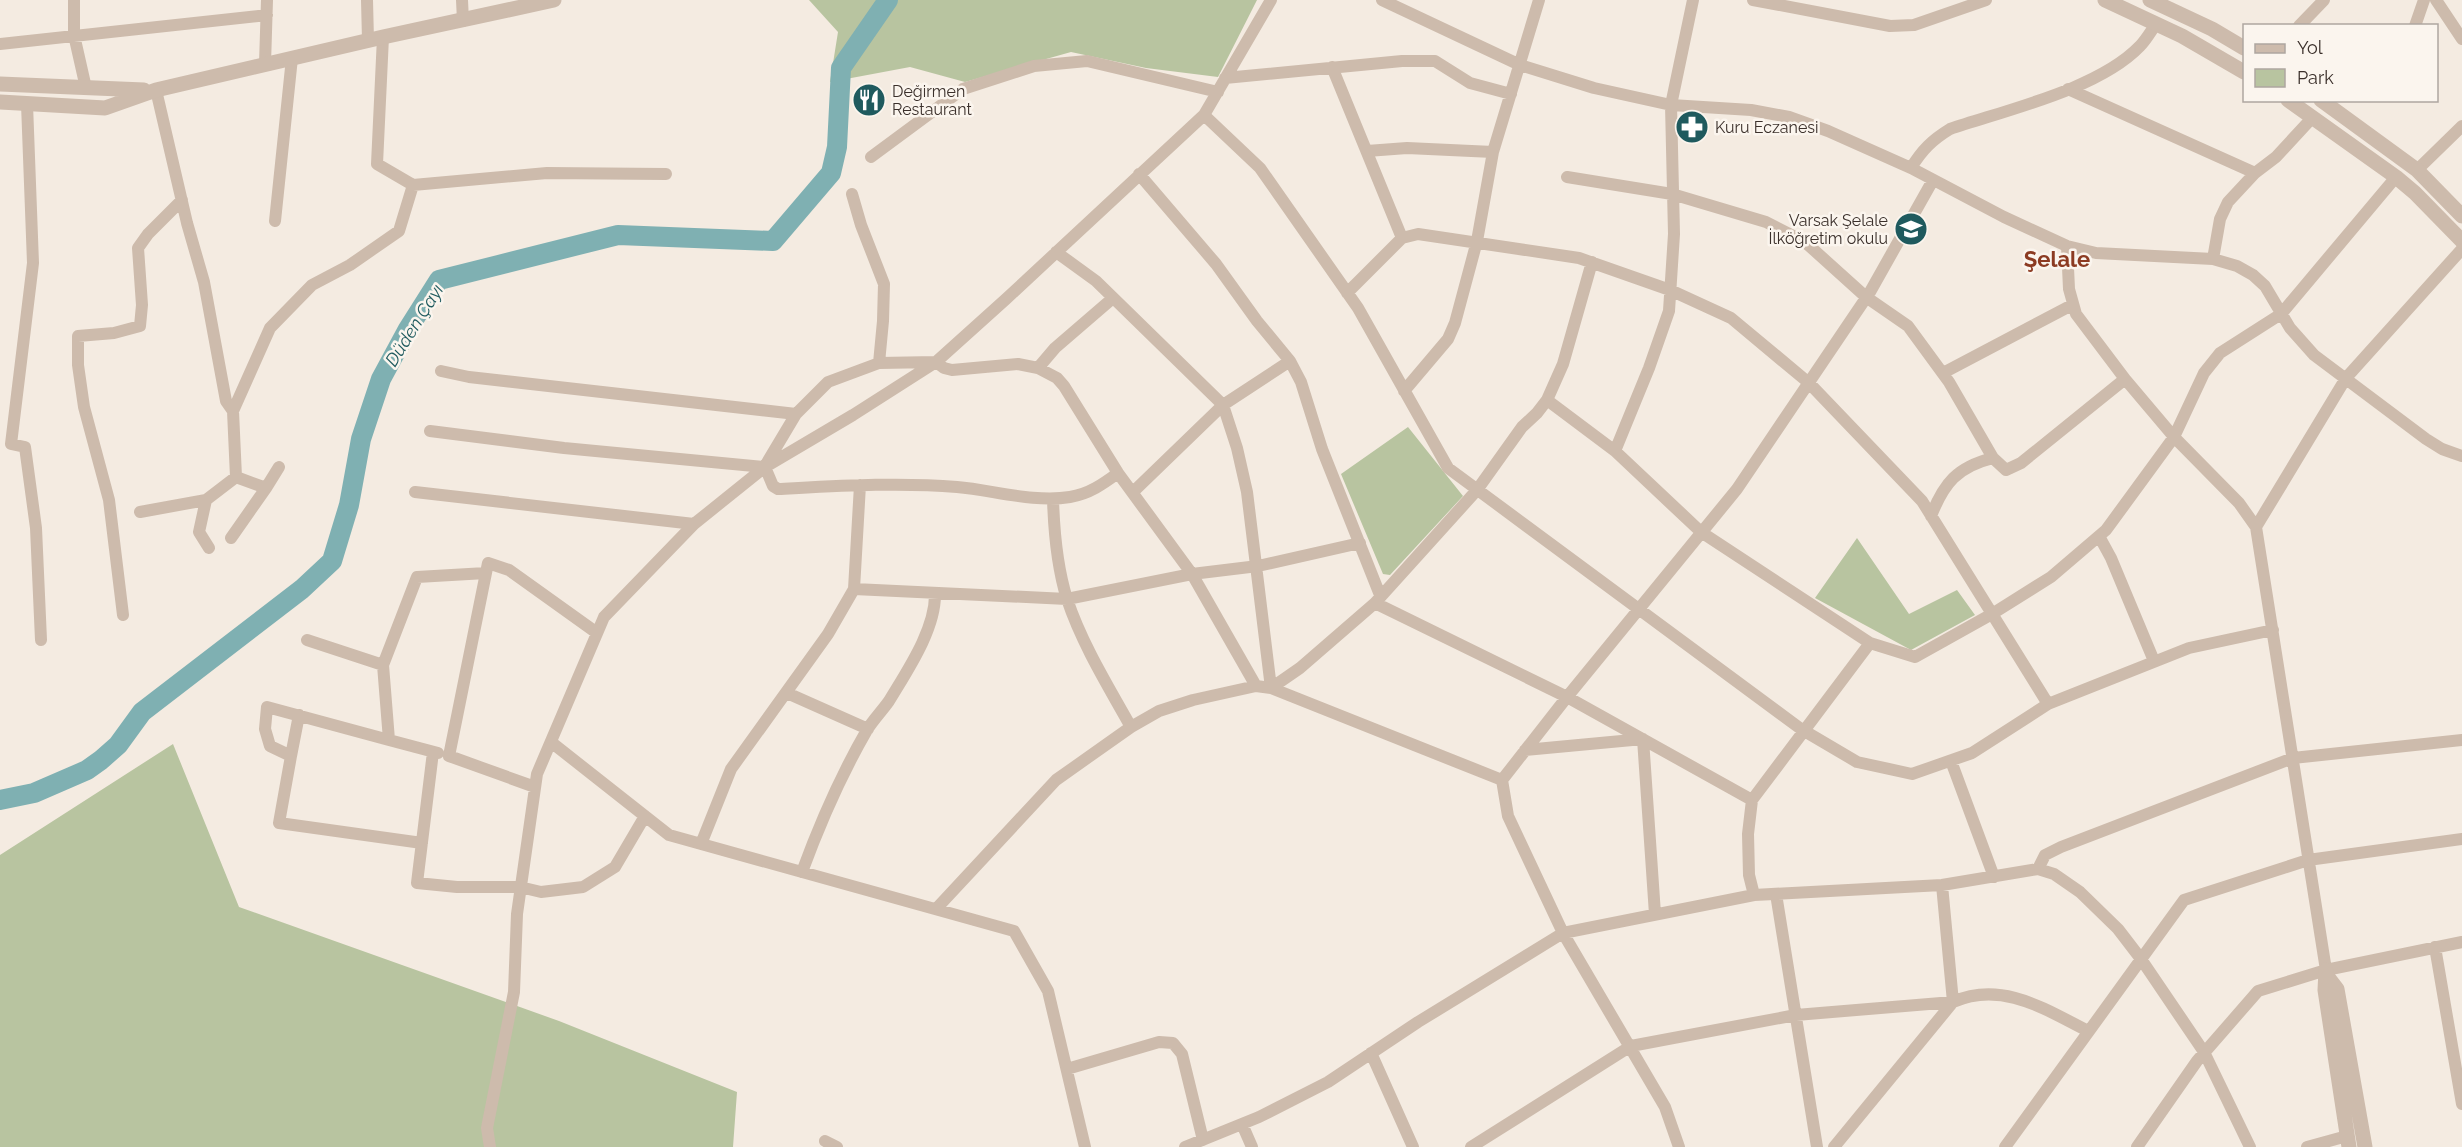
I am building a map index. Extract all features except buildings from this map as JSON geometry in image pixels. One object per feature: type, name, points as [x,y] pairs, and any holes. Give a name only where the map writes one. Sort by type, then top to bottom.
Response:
[{"type":"street","points":[[74,0],[74,35],[86,88]]},
{"type":"street","points":[[265,64],[267,0]]},
{"type":"street","points":[[367,0],[375,39],[377,164],[413,185],[547,173],[666,174]]},
{"type":"street","points":[[462,0],[463,21]]},
{"type":"street","points":[[0,102],[105,108],[156,90],[554,0]]},
{"type":"street","points":[[490,1147],[487,1128],[514,992],[517,914],[537,774],[604,617],[694,524],[765,467],[853,416],[936,362],[1056,252],[1204,115],[1271,0]]},
{"type":"street","points":[[1382,0],[1520,64],[1594,88],[1671,105],[1751,110],[1789,117],[1828,130],[1911,168],[2004,217],[2067,246],[2096,253],[2213,259],[2237,266],[2253,275],[2265,286],[2290,328],[2314,355],[2426,439],[2442,449],[2462,456]]},
{"type":"street","points":[[1404,391],[1448,339],[1455,323],[1477,241],[1493,152],[1539,0]]},
{"type":"street","points":[[1615,451],[1666,318],[1674,234],[1671,105],[1693,0]]},
{"type":"street","points":[[1753,0],[1808,5],[1890,26],[1914,26],[1986,0]]},
{"type":"street","points":[[2105,0],[2156,24],[2243,71]]},
{"type":"street","points":[[2150,0],[2168,3],[2243,47]]},
{"type":"street","points":[[2301,24],[2324,0]]},
{"type":"street","points":[[2416,24],[2424,0]]},
{"type":"street","points":[[2436,0],[2462,39]]},
{"type":"street","points":[[1911,168],[1922,150],[1950,129],[2068,89],[2114,67],[2140,46],[2168,3]]},
{"type":"street","points":[[0,44],[267,15]]},
{"type":"street","points":[[275,221],[292,58]]},
{"type":"street","points":[[871,157],[963,89],[1034,66],[1087,61],[1218,92]]},
{"type":"street","points":[[1225,78],[1402,61],[1435,61],[1470,83],[1511,94]]},
{"type":"street","points":[[1332,67],[1402,238]]},
{"type":"street","points":[[0,84],[156,90]]},
{"type":"street","points":[[2068,89],[2255,173]]},
{"type":"street","points":[[156,90],[204,282],[226,401],[233,411]]},
{"type":"street","points":[[2291,102],[2396,177],[2462,241]]},
{"type":"street","points":[[2329,102],[2417,170],[2462,216]]},
{"type":"street","points":[[27,104],[33,263],[5,445],[25,447],[36,528],[41,640]]},
{"type":"street","points":[[1204,115],[1260,168],[1347,293],[1448,468],[1804,731],[1857,762],[1912,774],[1972,753],[2048,704],[2154,661],[2189,648],[2273,630]]},
{"type":"street","points":[[2213,259],[2220,219],[2228,202],[2255,173],[2276,157],[2312,118]]},
{"type":"street","points":[[2417,170],[2462,126]]},
{"type":"street","points":[[1367,151],[1407,148],[1493,152]]},
{"type":"street","points":[[1139,174],[1216,264],[1257,321],[1290,361],[1301,382],[1322,449],[1360,543],[1378,599],[1567,697],[1752,800]]},
{"type":"street","points":[[1567,177],[1672,194],[1767,222],[1805,242],[1866,297],[1908,326],[1943,373],[1993,458],[2006,470],[2021,464],[2125,379]]},
{"type":"street","points":[[1547,400],[1615,451],[1701,532],[1870,643],[1915,657],[1992,614],[2051,577],[2106,530],[2174,437],[2204,373],[2220,353],[2281,314],[2396,177]]},
{"type":"street","points":[[1679,1147],[1665,1107],[1563,933],[1508,816],[1502,780],[1737,489],[1866,297],[1933,180]]},
{"type":"street","points":[[236,477],[233,411],[270,328],[312,285],[350,265],[399,231],[413,185]]},
{"type":"street","points":[[852,194],[861,225],[884,284],[879,363]]},
{"type":"street","points":[[123,615],[109,500],[84,407],[78,365],[78,336],[114,333],[140,326],[142,305],[138,248],[148,234],[182,200]]},
{"type":"street","points":[[1347,293],[1402,238],[1418,234],[1579,258],[1670,290],[1731,318],[1809,383],[1922,501],[2048,704]]},
{"type":"street","points":[[2067,246],[2069,289],[2076,314],[2125,379],[2174,437],[2239,502],[2256,528],[2326,973],[2325,990],[2348,1142],[2307,1147]]},
{"type":"street","points":[[2256,528],[2346,378],[2462,249]]},
{"type":"street","points":[[1056,252],[1096,281],[1223,405],[1237,448],[1247,492],[1258,566],[1271,688]]},
{"type":"street","points":[[1271,688],[1300,668],[1378,599],[1477,490],[1522,427],[1547,400],[1563,364],[1592,262]]},
{"type":"street","points":[[1038,368],[1055,348],[1113,298]]},
{"type":"street","points":[[1943,373],[2072,305]]},
{"type":"street","points":[[1132,492],[1223,405],[1290,361]]},
{"type":"street","points":[[765,467],[796,414],[828,382],[879,363],[936,362],[952,370],[1018,364],[1051,373],[1064,386],[1118,473],[1192,574],[1256,686]]},
{"type":"street","points":[[441,371],[469,377],[796,414]]},
{"type":"street","points":[[430,431],[564,448],[765,467]]},
{"type":"street","points":[[1932,516],[1940,494],[1949,481],[1965,469],[1993,458]]},
{"type":"street","points":[[231,538],[279,467]]},
{"type":"street","points":[[765,467],[773,486],[778,489],[860,485],[955,487],[1053,499],[1083,495],[1118,473]]},
{"type":"street","points":[[236,477],[266,488]]},
{"type":"street","points":[[140,512],[206,500],[236,477]]},
{"type":"street","points":[[701,844],[731,769],[828,634],[854,589],[860,485]]},
{"type":"street","points":[[415,492],[694,524]]},
{"type":"street","points":[[1053,499],[1054,538],[1067,599],[1093,657],[1131,727]]},
{"type":"street","points":[[206,500],[199,532],[209,548]]},
{"type":"street","points":[[2099,536],[2111,558],[2154,661]]},
{"type":"street","points":[[854,589],[1067,599],[1192,574],[1258,566],[1360,543]]},
{"type":"street","points":[[449,756],[488,563],[509,570],[597,633]]},
{"type":"street","points":[[389,740],[384,665],[417,578],[486,573]]},
{"type":"street","points":[[802,872],[821,821],[868,729],[888,702],[929,629],[935,593]]},
{"type":"street","points":[[307,640],[384,665]]},
{"type":"street","points":[[1754,895],[1749,875],[1748,834],[1752,800],[1870,643]]},
{"type":"street","points":[[936,909],[1056,780],[1131,727],[1159,711],[1193,700],[1256,686],[1271,688],[1502,780]]},
{"type":"street","points":[[787,693],[868,729]]},
{"type":"street","points":[[291,756],[270,746],[265,729],[267,707],[449,756],[535,787]]},
{"type":"street","points":[[299,716],[279,823],[422,843]]},
{"type":"street","points":[[1525,750],[1643,739]]},
{"type":"street","points":[[1643,739],[1655,914]]},
{"type":"street","points":[[2038,869],[2045,855],[2061,848],[2293,758],[2462,740]]},
{"type":"street","points":[[550,742],[669,835],[1014,931],[1048,991],[1085,1147]]},
{"type":"street","points":[[433,752],[417,883],[457,887],[520,887],[541,892],[583,887],[615,867],[645,816]]},
{"type":"street","points":[[1951,761],[1994,877]]},
{"type":"street","points":[[2005,1147],[2184,900],[2308,860],[2462,838]]},
{"type":"street","points":[[1185,1147],[1242,1124],[1328,1082],[1427,1016],[1563,933],[1754,895],[1942,885],[2038,869],[2054,874],[2080,892],[2118,929],[2142,959],[2204,1052],[2250,1147]]},
{"type":"street","points":[[1834,1147],[1953,1002],[1942,885]]},
{"type":"street","points":[[1776,894],[1817,1147]]},
{"type":"street","points":[[2138,1147],[2204,1052],[2258,991],[2462,942]]},
{"type":"street","points":[[2435,947],[2462,1104]]},
{"type":"street","points":[[2326,973],[2337,989],[2365,1147]]},
{"type":"street","points":[[1471,1147],[1631,1046],[1796,1015],[1953,1002],[1965,997],[1988,995],[2022,998],[2088,1031]]},
{"type":"street","points":[[1066,1069],[1159,1042],[1173,1043],[1182,1053],[1203,1140]]},
{"type":"street","points":[[1371,1053],[1413,1147]]},
{"type":"street","points":[[1242,1124],[1252,1147]]},
{"type":"street","points":[[825,1141],[837,1147]]},
{"type":"green space","points":[[809,0],[1257,0],[1218,77],[1146,68],[1071,52],[965,82],[910,67],[830,82],[838,32]]},
{"type":"green space","points":[[1408,427],[1463,496],[1390,575],[1383,574],[1341,474]]},
{"type":"green space","points":[[1857,538],[1909,614],[1957,590],[1975,615],[1911,650],[1815,598]]},
{"type":"green space","points":[[173,744],[239,907],[559,1021],[737,1092],[733,1147],[0,1147],[0,855]]},
{"type":"waterway","name":"Düden Çayı","points":[[0,800],[34,793],[87,770],[101,760],[118,745],[142,712],[302,589],[332,561],[349,505],[361,439],[381,379],[408,329],[439,280],[618,235],[773,241],[831,173],[837,147],[841,68],[888,0]]},
{"type":"place","name":"Değirmen Restaurant","points":[[869,100]]},
{"type":"place","name":"Kuru Eczanesi","points":[[1692,127]]},
{"type":"place","name":"Varsak Şelale İlköğretim okulu","points":[[1911,229]]},
{"type":"district","name":"Şelale","points":[[2057,259]]}]
